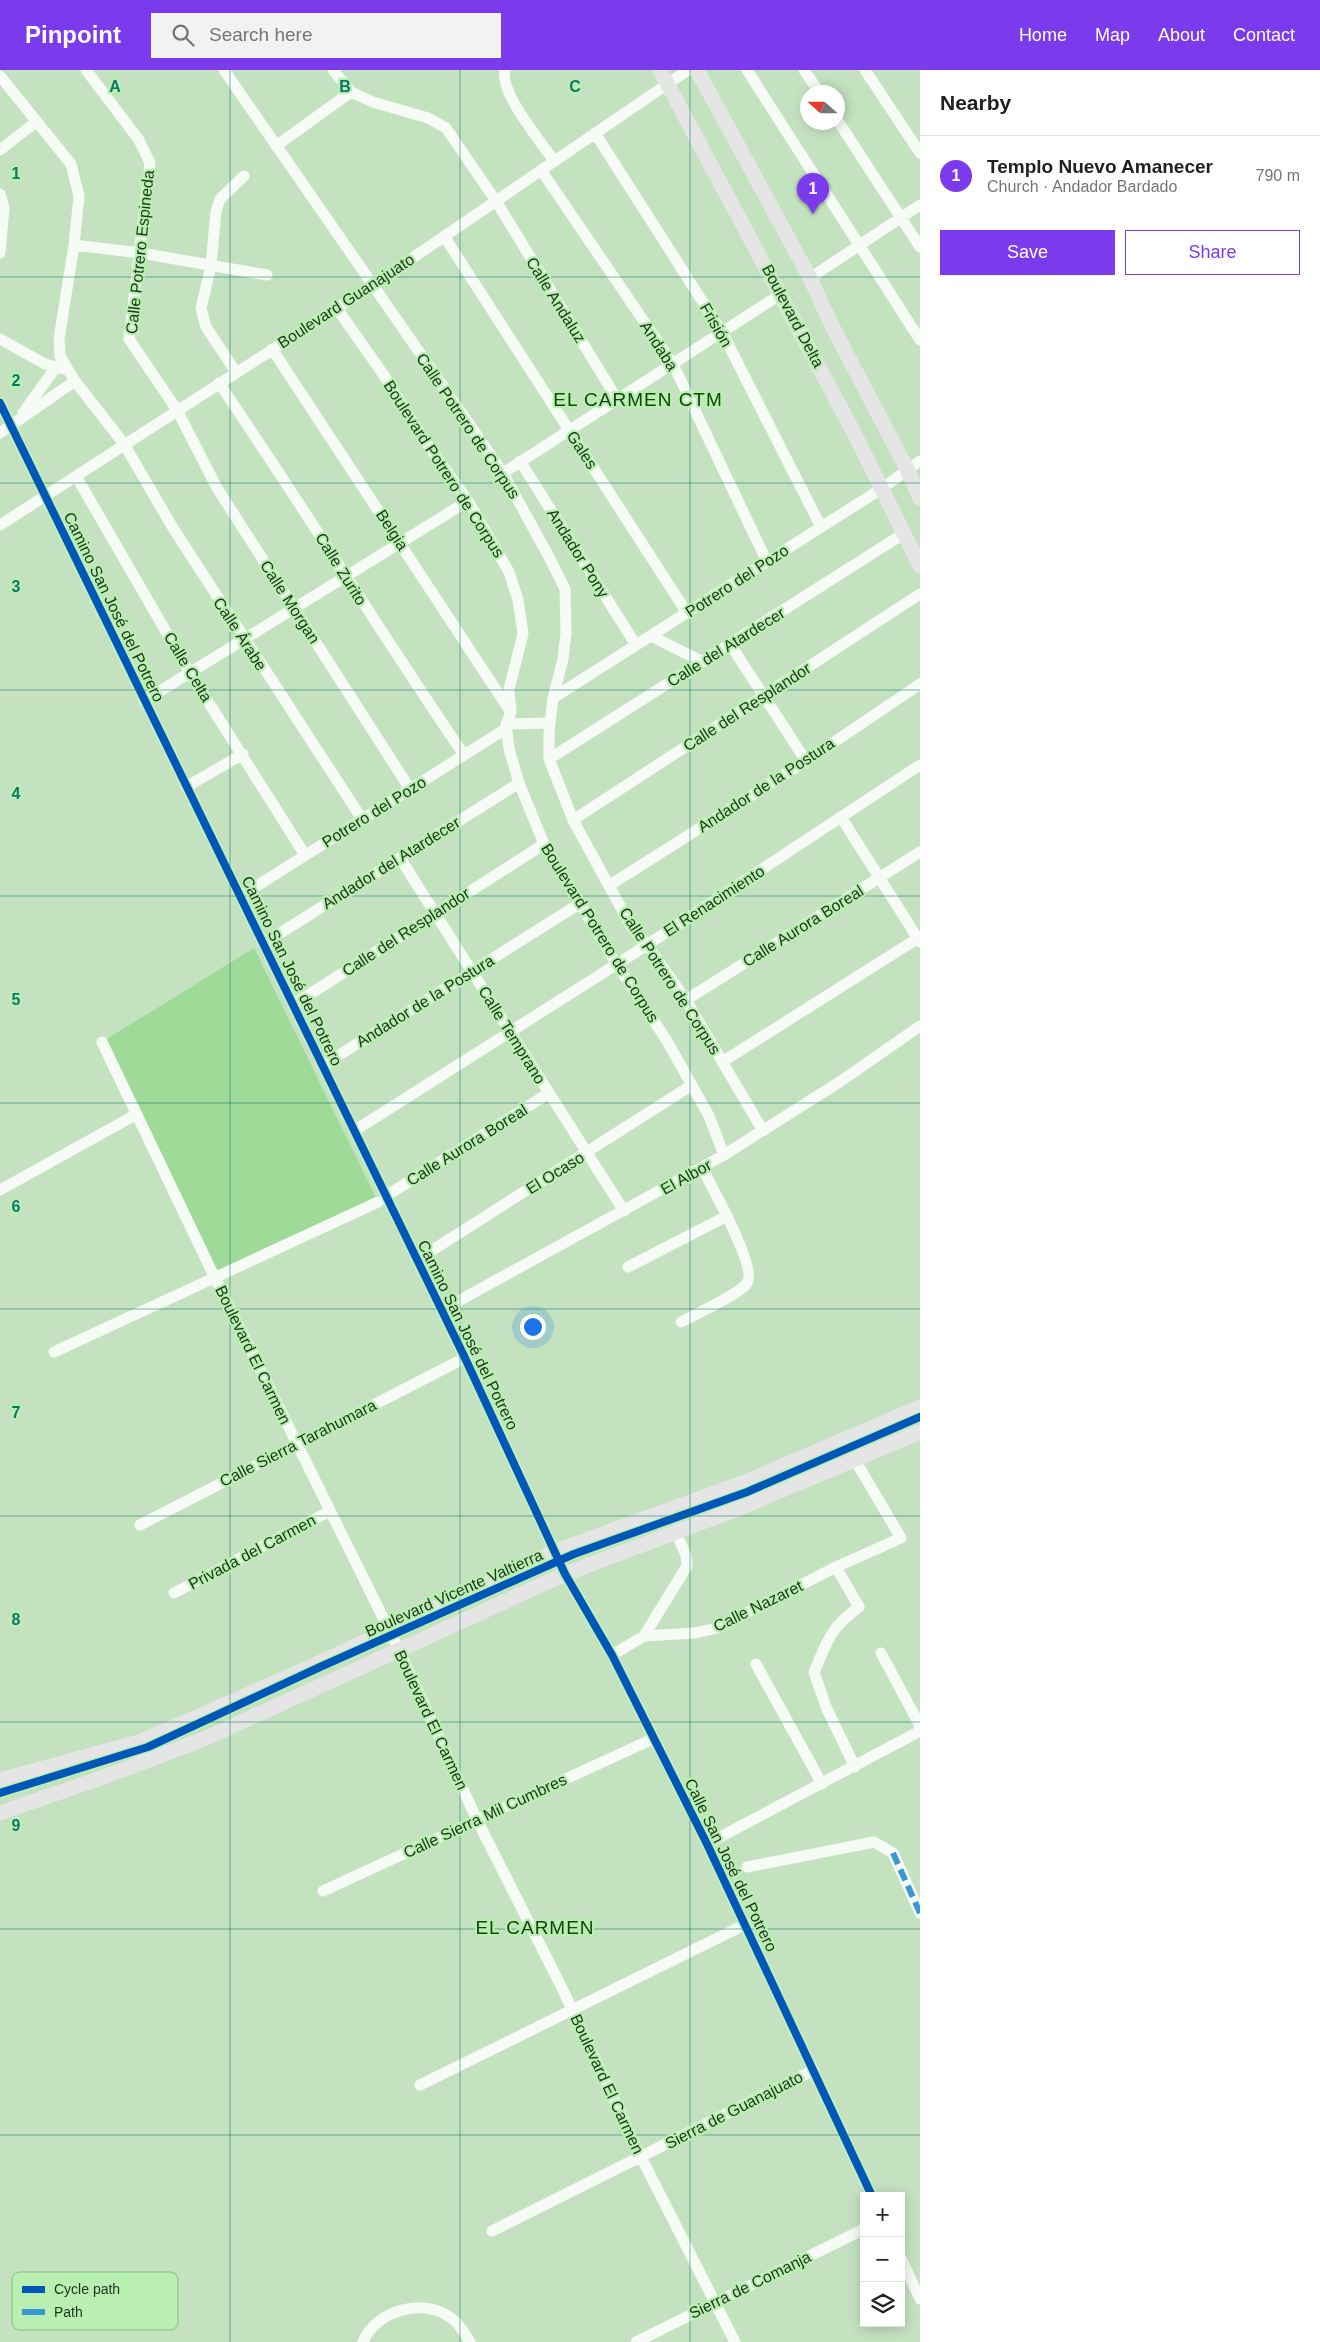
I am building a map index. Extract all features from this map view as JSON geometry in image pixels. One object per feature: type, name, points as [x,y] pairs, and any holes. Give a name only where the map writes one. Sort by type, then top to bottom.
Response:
[{"type":"main road","name":"Boulevard Delta","points":[[660,70],[669,83],[781,294],[920,566]]},
{"type":"main road","name":"Boulevard Delta","points":[[697,70],[810,278],[832,326],[914,465],[920,498]]},
{"type":"main road","name":"Boulevard Vicente Valtierra","points":[[0,1780],[139,1742],[389,1630],[556,1551],[745,1482],[920,1406]]},
{"type":"main road","name":"Boulevard Vicente Valtierra","points":[[0,1813],[104,1777],[204,1738],[565,1574],[646,1542],[676,1533],[920,1432]]},
{"type":"street","name":"Calle Potrero Espineda","points":[[86,70],[139,140],[150,163],[141,253],[129,339],[177,410]]},
{"type":"street","name":"Calle Potrero de Corpus","points":[[224,70],[276,146],[368,288],[503,472],[565,589],[566,633],[563,659],[553,698],[550,722],[550,759],[573,820],[610,884],[632,928],[643,947],[686,1000],[763,1131]]},
{"type":"street","points":[[276,146],[351,92],[333,70]]},
{"type":"street","points":[[505,70],[503,76],[508,92],[554,161]]},
{"type":"street","name":"Boulevard Guanajuato","points":[[0,525],[272,348],[368,288],[688,70]]},
{"type":"street","points":[[747,70],[920,340]]},
{"type":"street","points":[[804,70],[814,85]]},
{"type":"street","points":[[865,70],[920,153]]},
{"type":"street","name":"Calle Árabe","points":[[0,76],[71,164],[79,196],[74,245],[59,339],[60,356],[75,381],[124,444],[172,528],[243,640],[362,819]]},
{"type":"street","name":"Calle Andaluz","points":[[351,92],[373,102],[439,122],[446,128],[496,201],[617,399]]},
{"type":"street","points":[[0,150],[36,122]]},
{"type":"street","points":[[844,130],[920,248]]},
{"type":"street","name":"Frisión","points":[[595,133],[722,332],[821,527]]},
{"type":"street","name":"Andaba","points":[[541,170],[673,364],[767,562]]},
{"type":"street","points":[[236,372],[206,327],[202,318],[201,308],[211,266],[216,211],[220,199],[244,176]]},
{"type":"street","points":[[0,194],[4,207],[0,253]]},
{"type":"street","points":[[810,278],[920,205]]},
{"type":"street","name":"Gales","points":[[444,236],[687,613]]},
{"type":"street","points":[[74,245],[141,253],[266,275]]},
{"type":"street","points":[[503,472],[781,294]]},
{"type":"street","name":"Boulevard Potrero de Corpus","points":[[336,307],[383,374],[425,441],[468,501],[509,572],[522,617],[523,634],[510,688],[511,712],[507,726],[510,749],[519,783],[544,844],[579,904],[654,1018],[709,1116],[724,1155]]},
{"type":"street","points":[[0,339],[45,364],[68,370]]},
{"type":"street","name":"Belgia","points":[[272,348],[511,712]]},
{"type":"street","points":[[14,424],[56,367]]},
{"type":"street","points":[[0,432],[75,381]]},
{"type":"street","name":"Calle Zurito","points":[[219,383],[412,680],[464,755]]},
{"type":"street","name":"Camino San José del Potrero","points":[[0,404],[14,424],[45,496],[354,1130],[382,1199],[418,1260],[556,1551]]},
{"type":"street","name":"Calle Morgan","points":[[177,410],[217,488],[410,789]]},
{"type":"street","name":"Andador Pony","points":[[520,461],[636,645]]},
{"type":"street","name":"Potrero del Pozo","points":[[553,698],[881,489],[914,465]]},
{"type":"street","name":"Calle Celta","points":[[76,476],[190,673],[243,754],[305,855]]},
{"type":"street","points":[[144,701],[468,501]]},
{"type":"street","name":"Calle del Atardecer","points":[[550,759],[903,534]]},
{"type":"street","name":"Calle del Resplandor","points":[[573,820],[920,594]]},
{"type":"street","points":[[651,636],[703,662]]},
{"type":"street","points":[[730,644],[806,761]]},
{"type":"street","name":"Andador de la Postura","points":[[610,884],[806,761],[920,684]]},
{"type":"street","points":[[507,726],[550,722]]},
{"type":"street","name":"Potrero del Pozo","points":[[240,896],[507,726]]},
{"type":"street","points":[[186,786],[243,754]]},
{"type":"street","name":"El Renacimiento","points":[[354,1130],[618,961],[643,947],[920,765]]},
{"type":"street","name":"Andador del Atardecer","points":[[263,944],[519,783]]},
{"type":"street","points":[[722,1062],[919,939],[841,817]]},
{"type":"street","name":"Calle del Resplandor","points":[[293,1005],[544,844]]},
{"type":"street","name":"Calle Aurora Boreal","points":[[686,1000],[920,852]]},
{"type":"street","name":"Calle Temprano","points":[[400,858],[624,1211]]},
{"type":"street","name":"Andador de la Postura","points":[[322,1066],[579,904]]},
{"type":"street","name":"El Albor","points":[[442,1310],[724,1155],[920,1026]]},
{"type":"street","name":"Boulevard El Carmen","points":[[102,1042],[215,1278],[399,1650],[477,1820],[572,2010],[641,2157],[735,2342]]},
{"type":"street","name":"El Ocaso","points":[[418,1260],[692,1085]]},
{"type":"street","name":"Calle Aurora Boreal","points":[[54,1352],[382,1199],[548,1093]]},
{"type":"street","points":[[0,1190],[137,1114]]},
{"type":"street","points":[[681,1322],[742,1289],[749,1279],[749,1267],[727,1216],[702,1168]]},
{"type":"street","points":[[628,1267],[727,1216]]},
{"type":"street","name":"Calle Sierra Tarahumara","points":[[140,1525],[457,1362]]},
{"type":"street","name":"Calle Nazaret","points":[[612,1655],[644,1636],[695,1632],[716,1628],[836,1566],[901,1538],[855,1460]]},
{"type":"street","name":"Privada del Carmen","points":[[174,1593],[330,1512]]},
{"type":"street","points":[[644,1636],[687,1566],[686,1555],[676,1533]]},
{"type":"street","name":"Calle San José del Potrero","points":[[556,1551],[565,1574],[612,1655],[707,1844],[870,2192]]},
{"type":"street","points":[[836,1566],[859,1607],[840,1621],[829,1636],[814,1672],[826,1707],[855,1766]]},
{"type":"street","points":[[707,1844],[914,1735],[920,1729],[881,1653]]},
{"type":"street","points":[[756,1664],[822,1784]]},
{"type":"street","name":"Calle Sierra Mil Cumbres","points":[[323,1891],[648,1741]]},
{"type":"street","points":[[747,1867],[874,1842],[893,1853],[920,1913]]},
{"type":"street","points":[[420,2085],[738,1928]]},
{"type":"street","name":"Sierra de Guanajuato","points":[[492,2231],[814,2070]]},
{"type":"street","name":"Sierra de Comanja","points":[[636,2342],[860,2231]]},
{"type":"street","points":[[905,2267],[920,2299]]},
{"type":"street","points":[[363,2342],[372,2327],[395,2312],[427,2307],[450,2317],[460,2324],[470,2342]]},
{"type":"green space","points":[[254,948],[378,1202],[215,1278],[102,1042]]},
{"type":"marked path","points":[[893,1853],[920,1913]]},
{"type":"cycle path","points":[[0,403],[465,1358],[565,1574],[612,1655],[707,1844],[870,2192]]},
{"type":"cycle path","points":[[0,1793],[148,1747],[320,1667],[574,1554],[747,1492],[920,1417]]},
{"type":"place","name":"Templo Nuevo Amanecer","points":[[813,214]]},
{"type":"district","name":"EL CARMEN CTM","points":[[638,399]]},
{"type":"district","name":"EL CARMEN","points":[[535,1927]]}]
